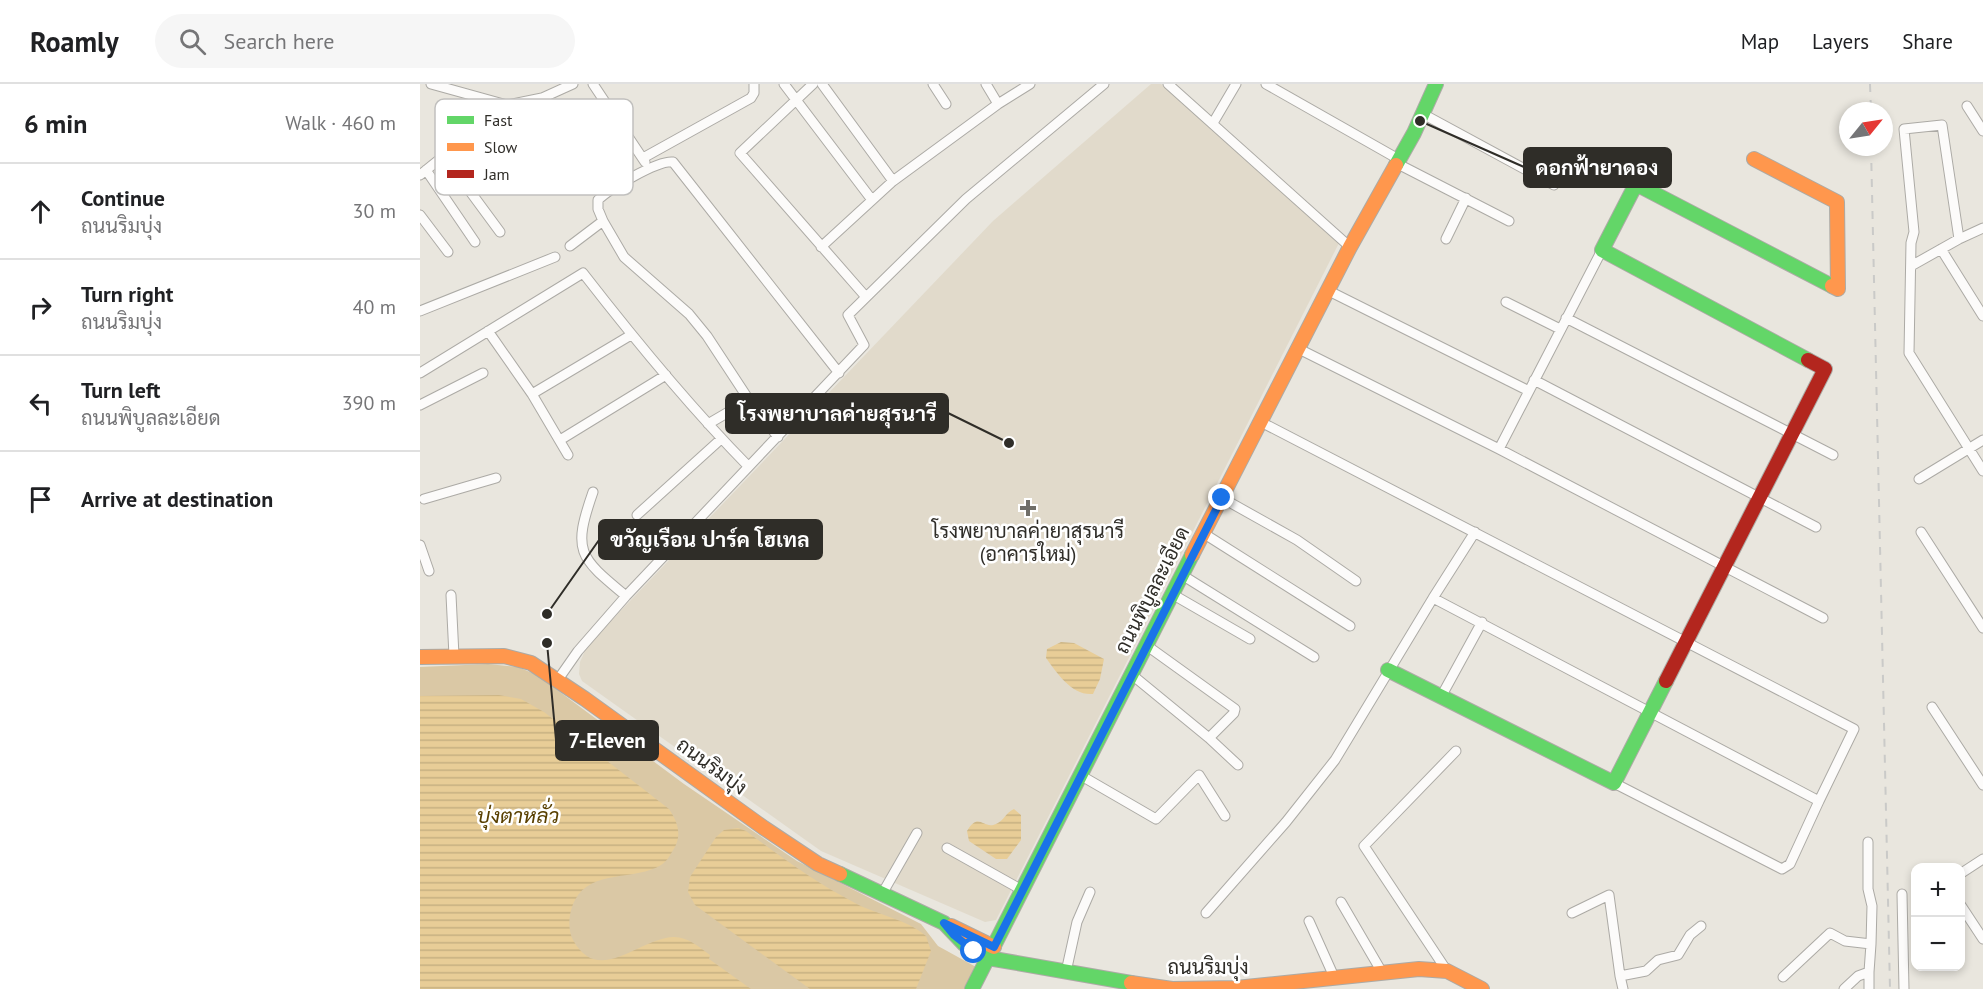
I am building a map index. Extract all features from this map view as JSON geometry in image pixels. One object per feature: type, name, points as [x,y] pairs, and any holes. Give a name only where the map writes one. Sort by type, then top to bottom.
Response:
[{"type":"street","points":[[431,84],[485,99]]},
{"type":"street","points":[[537,99],[573,84]]},
{"type":"street","points":[[593,84],[603,99]]},
{"type":"street","points":[[643,158],[751,98],[754,93],[754,84]]},
{"type":"street","points":[[784,84],[872,200]]},
{"type":"street","points":[[813,84],[740,153],[866,297]]},
{"type":"street","points":[[822,84],[893,181]]},
{"type":"street","points":[[933,84],[946,104]]},
{"type":"street","points":[[986,84],[998,105]]},
{"type":"street","points":[[821,247],[893,181],[1030,84]]},
{"type":"street","points":[[557,681],[578,651],[626,596],[864,345],[849,315],[966,199],[1104,84]]},
{"type":"street","points":[[1168,84],[1350,246]]},
{"type":"street","points":[[1213,123],[1236,84]]},
{"type":"street","points":[[1266,84],[1399,162],[1509,220]]},
{"type":"street","name":"ถนนพิบูลละเอียด","points":[[972,989],[1282,378],[1329,291],[1350,246],[1399,162],[1436,84]]},
{"type":"street","points":[[1967,106],[1983,131]]},
{"type":"street","points":[[1423,114],[1554,185]]},
{"type":"street","points":[[1959,239],[1942,124],[1904,129],[1914,232],[1911,243],[1908,353],[1983,471]]},
{"type":"street","points":[[633,143],[649,170]]},
{"type":"street","points":[[1499,449],[1636,184],[1838,288],[1837,202],[1754,159]]},
{"type":"street","points":[[633,179],[668,162],[677,166],[839,373]]},
{"type":"street","points":[[435,163],[423,172],[435,188]]},
{"type":"street","points":[[440,195],[475,242]]},
{"type":"street","points":[[473,195],[500,232]]},
{"type":"street","points":[[602,195],[598,200],[598,209],[624,257],[689,314],[707,336],[749,400],[778,437]]},
{"type":"street","points":[[1446,239],[1466,198]]},
{"type":"street","points":[[420,215],[448,252]]},
{"type":"street","points":[[570,246],[603,221]]},
{"type":"street","points":[[1911,266],[1983,228]]},
{"type":"street","points":[[1941,249],[1983,316]]},
{"type":"street","points":[[1602,250],[1825,369],[1614,783]]},
{"type":"street","points":[[420,311],[555,257]]},
{"type":"street","points":[[420,373],[584,273],[631,335],[721,439],[748,466]]},
{"type":"street","points":[[1329,291],[1529,391]]},
{"type":"street","points":[[1506,302],[1560,329]]},
{"type":"street","points":[[1566,318],[1833,455]]},
{"type":"street","points":[[488,331],[532,394],[568,455]]},
{"type":"street","points":[[532,394],[631,335]]},
{"type":"street","points":[[1299,349],[1499,449],[1823,618]]},
{"type":"street","points":[[420,405],[483,373]]},
{"type":"street","points":[[560,440],[666,375]]},
{"type":"street","points":[[1534,380],[1816,527]]},
{"type":"street","points":[[708,424],[749,400]]},
{"type":"street","points":[[1261,422],[1854,729],[1790,864],[1782,869],[1388,669]]},
{"type":"street","points":[[637,514],[721,439]]},
{"type":"street","points":[[1920,479],[1983,440]]},
{"type":"street","points":[[422,499],[496,478]]},
{"type":"street","points":[[593,492],[581,526],[586,560],[593,569],[626,596]]},
{"type":"street","points":[[1222,498],[1297,540],[1356,582]]},
{"type":"street","points":[[1206,913],[1286,822],[1335,760],[1388,669],[1475,532]]},
{"type":"street","points":[[1921,532],[1983,628]]},
{"type":"street","points":[[1203,534],[1350,626]]},
{"type":"street","points":[[420,545],[429,571]]},
{"type":"street","points":[[1182,575],[1314,657]]},
{"type":"street","points":[[1172,594],[1250,639]]},
{"type":"street","points":[[451,595],[454,656]]},
{"type":"street","points":[[1433,597],[1818,801]]},
{"type":"street","points":[[1442,695],[1482,622]]},
{"type":"street","points":[[1146,645],[1235,709],[1236,712],[1209,738]]},
{"type":"street","name":"ถนนริมบุ่ง","points":[[420,657],[479,655],[513,657],[531,663],[818,864],[944,923],[974,951],[991,952],[1066,972],[1172,989],[1236,988],[1419,969],[1447,971],[1482,989]]},
{"type":"street","points":[[1131,674],[1238,765]]},
{"type":"street","points":[[1932,707],[1983,785]]},
{"type":"street","points":[[1447,971],[1364,846],[1456,751]]},
{"type":"street","points":[[1080,775],[1156,819],[1199,775],[1225,816]]},
{"type":"street","points":[[882,894],[917,833]]},
{"type":"street","points":[[1868,843],[1869,889],[1872,906],[1869,989]]},
{"type":"street","points":[[947,848],[1022,890]]},
{"type":"street","points":[[1965,871],[1983,860]]},
{"type":"street","points":[[1066,972],[1077,922],[1090,892]]},
{"type":"street","points":[[1902,894],[1904,989]]},
{"type":"street","points":[[1572,913],[1610,895],[1623,989]]},
{"type":"street","points":[[1341,902],[1383,974]]},
{"type":"street","points":[[1965,912],[1983,939]]},
{"type":"street","points":[[1309,921],[1335,979]]},
{"type":"street","points":[[1620,976],[1646,971],[1658,960],[1678,955],[1690,935],[1701,926]]},
{"type":"street","points":[[1784,977],[1830,933],[1845,942],[1871,944]]},
{"type":"street","points":[[1844,989],[1858,976],[1869,972]]},
{"type":"shaded area","points":[[1151,84],[1161,84],[1340,241],[996,920],[985,922],[821,851],[582,681],[579,674],[580,662],[587,646],[993,221]]},
{"type":"shaded area","points":[[488,664],[518,667],[537,675],[684,784],[797,861],[921,924],[938,946],[976,967],[966,989],[420,989],[420,667]]},
{"type":"water","points":[[1061,642],[1074,643],[1104,659],[1100,679],[1093,694],[1085,694],[1072,687],[1060,677],[1046,658],[1047,649]]},
{"type":"water","name":"บุ่งตาหลั่ว","points":[[499,695],[521,699],[544,712],[669,809],[676,823],[677,842],[663,863],[651,870],[603,880],[582,890],[573,904],[569,925],[573,940],[583,953],[595,960],[607,960],[660,939],[679,937],[702,949],[710,955],[709,959],[751,989],[420,989],[420,696]]},
{"type":"water","points":[[1014,809],[1021,815],[1021,840],[1007,859],[996,859],[969,841],[967,831],[975,822],[996,824]]},
{"type":"water","points":[[738,828],[746,831],[826,887],[864,907],[910,925],[926,936],[931,951],[916,989],[810,989],[695,905],[688,892],[690,877],[716,837],[724,830]]},
{"type":"railway","points":[[1870,84],[1871,102]]},
{"type":"railway","points":[[1871,156],[1890,989]]},
{"type":"traffic: fast","points":[[1396,165],[1414,133],[1436,84]]},
{"type":"traffic: fast","points":[[1808,360],[1602,250],[1636,184],[1832,286]]},
{"type":"traffic: fast","points":[[972,989],[1192,555]]},
{"type":"traffic: fast","points":[[1388,670],[1614,783],[1666,681]]},
{"type":"traffic: fast","points":[[840,874],[944,923],[964,944],[988,958],[1131,983]]},
{"type":"traffic: slow","points":[[1754,159],[1837,202],[1838,289],[1832,286]]},
{"type":"traffic: slow","points":[[1192,555],[1350,247],[1396,165]]},
{"type":"traffic: slow","points":[[420,657],[504,656],[531,663],[585,699],[764,828],[818,864],[840,874]]},
{"type":"traffic: slow","points":[[951,926],[994,947]]},
{"type":"traffic: slow","points":[[1131,983],[1172,989],[1236,988],[1419,969],[1447,971],[1482,989]]},
{"type":"traffic: jam","points":[[1666,681],[1825,369],[1808,360]]},
{"type":"place","name":"ดอกฟ้ายาดอง","points":[[1420,121]]},
{"type":"place","name":"โรงพยาบาลค่ายสุรนารี","points":[[1009,443]]},
{"type":"place","name":"โรงพยาบาลค่ายาสุรนารี (อาคารใหม่)","points":[[1028,508]]},
{"type":"place","name":"ขวัญเรือน ปาร์ค โฮเทล","points":[[547,614]]},
{"type":"place","name":"7-Eleven","points":[[547,643]]},
{"type":"route","points":[[974,951],[954,935],[944,923],[994,947],[1222,498]]}]
